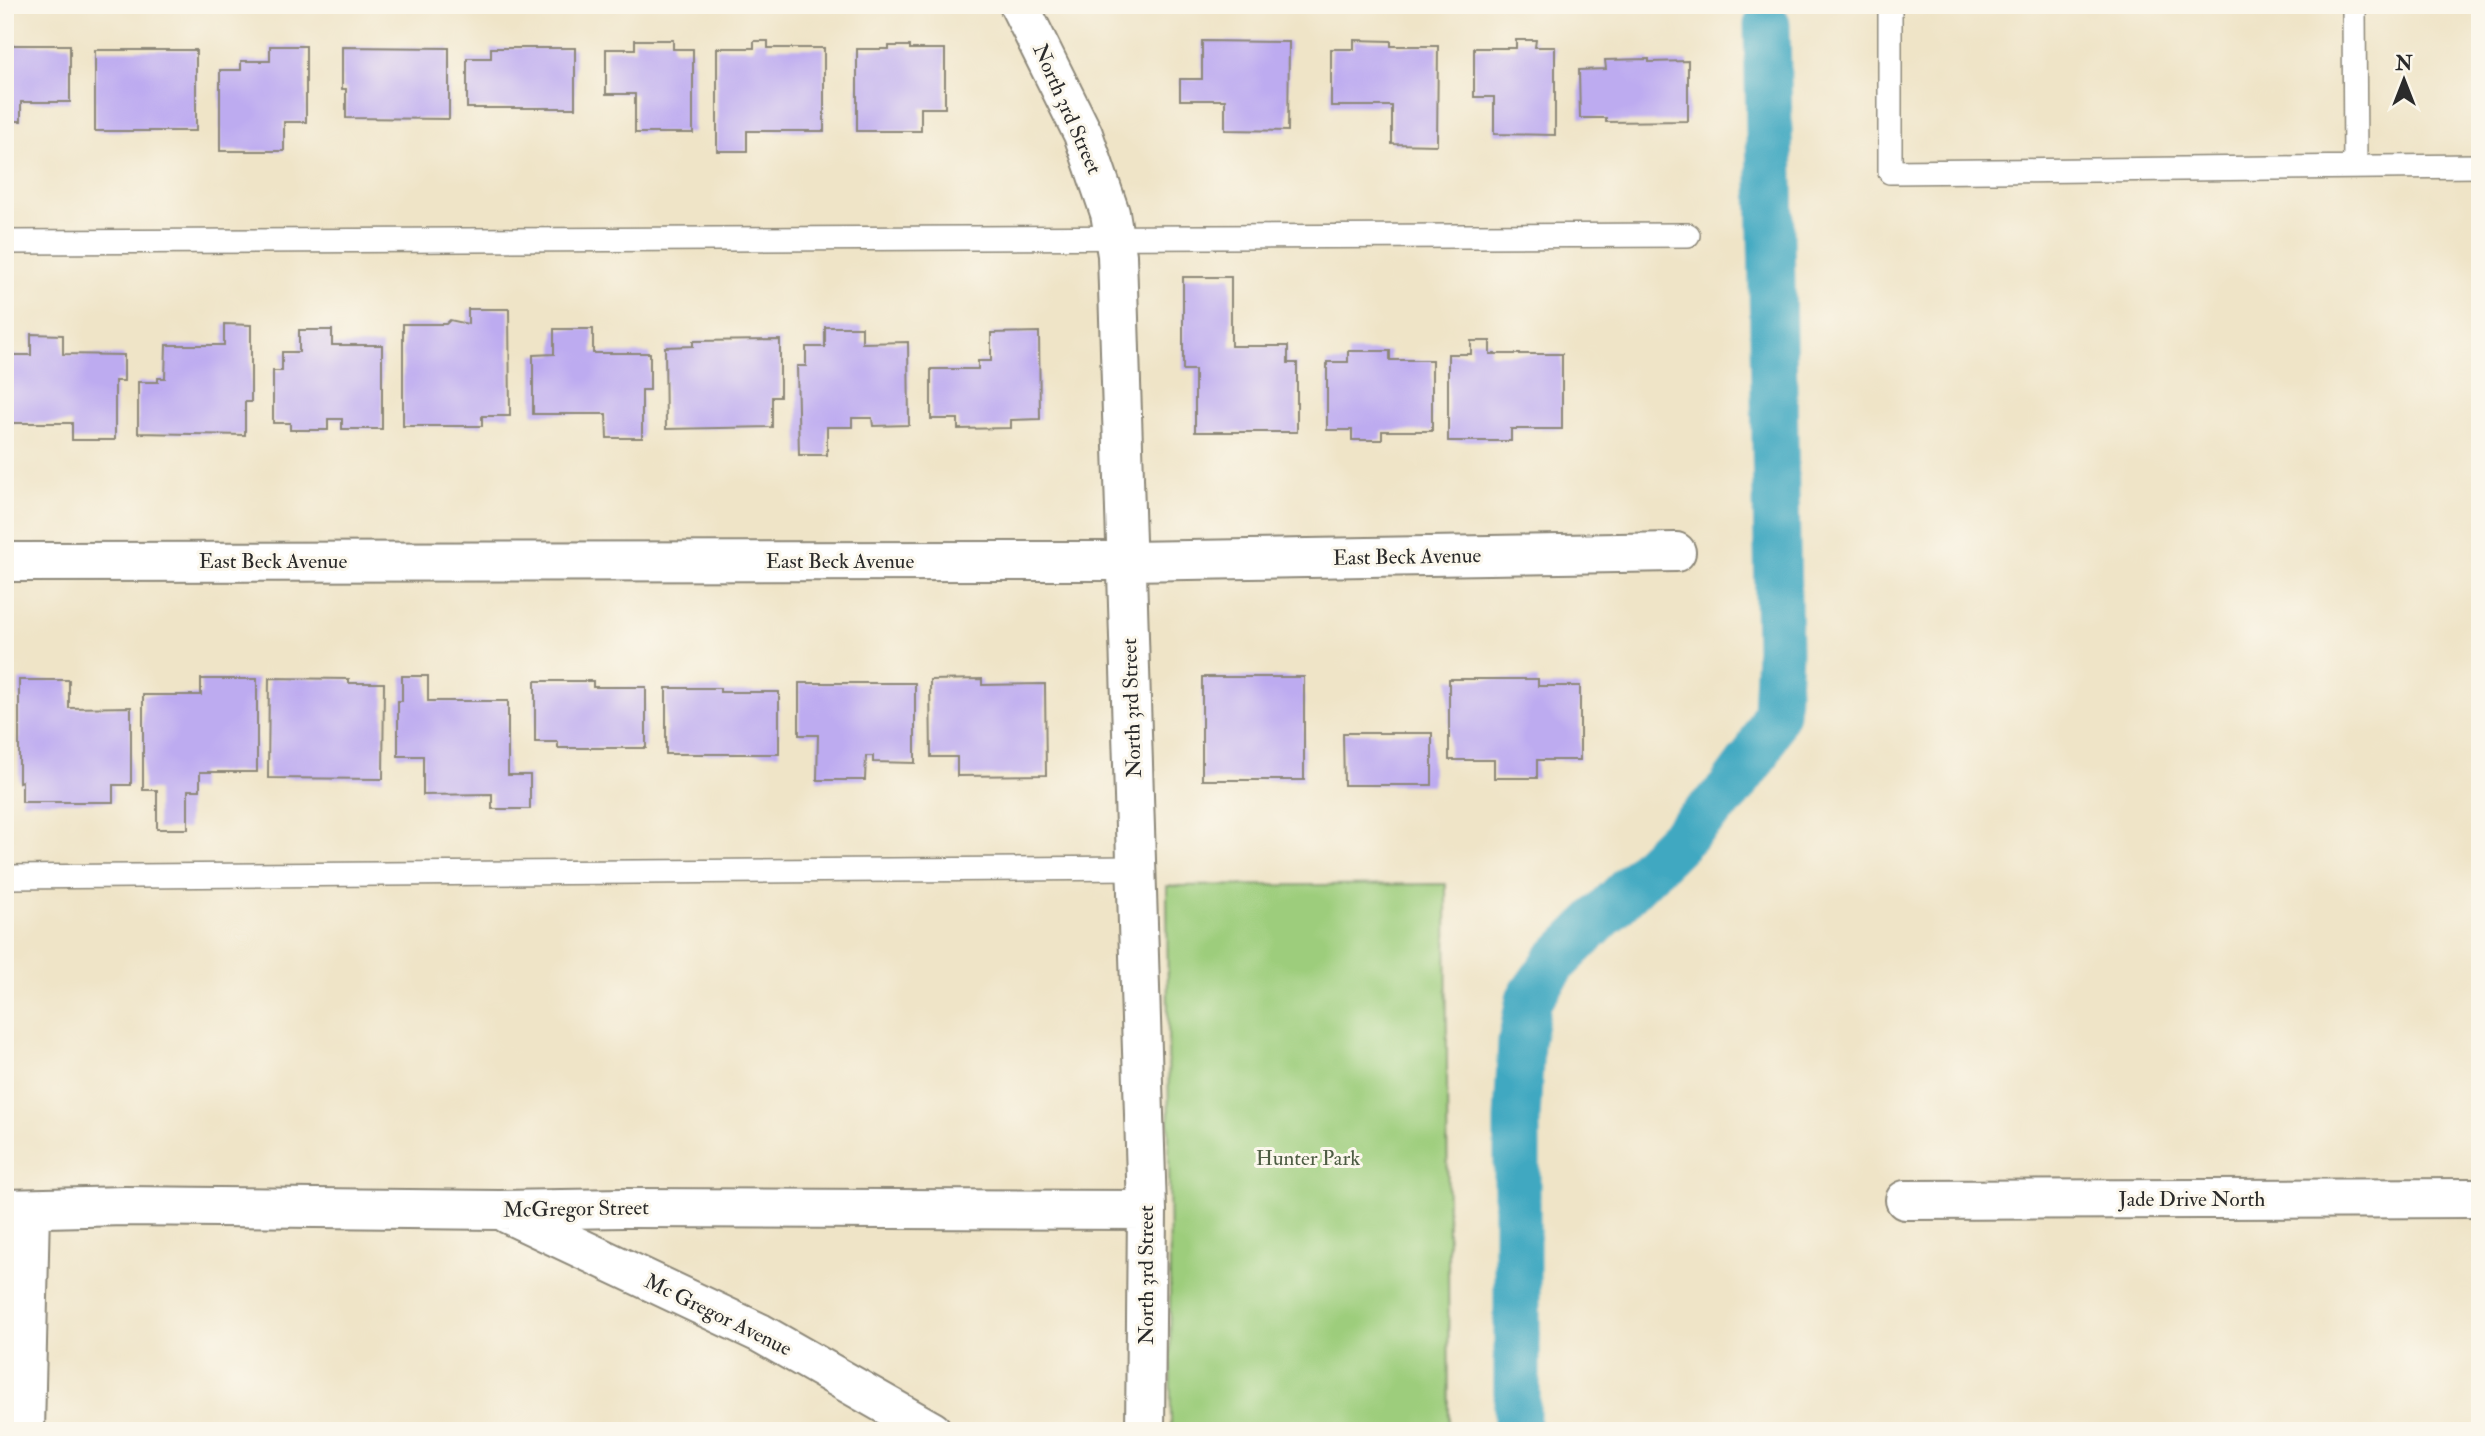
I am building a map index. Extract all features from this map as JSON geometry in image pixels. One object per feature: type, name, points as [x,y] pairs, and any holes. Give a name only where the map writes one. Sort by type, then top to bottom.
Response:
[{"type":"street","name":"North 3rd Street","points":[[1019,5],[1083,134],[1110,214],[1116,255],[1147,1210],[1145,1431]]},
{"type":"street","name":"East Beck Avenue","points":[[5,562],[1128,561],[1676,552]]},
{"type":"street","name":"Jade Drive North","points":[[1905,1200],[2480,1198]]},
{"type":"street","name":"McGregor Street","points":[[17,1210],[125,1206],[499,1210],[1147,1210]]},
{"type":"street","points":[[17,1210],[25,1431]]},
{"type":"street","name":"Mc Gregor Avenue","points":[[499,1210],[760,1333],[932,1431]]},
{"type":"lane","points":[[1890,5],[1890,172],[2480,166]]},
{"type":"lane","points":[[2354,5],[2355,167]]},
{"type":"lane","points":[[5,242],[1688,235]]},
{"type":"lane","points":[[5,877],[1137,868]]},
{"type":"green space","name":"Hunter Park","points":[[1446,884],[1449,1431],[1171,1431],[1167,886]]},
{"type":"building","points":[[635,40],[673,40],[673,49],[693,49],[693,133],[635,133],[635,94],[606,94],[606,49],[635,49]]},
{"type":"building","points":[[1354,40],[1391,41],[1391,46],[1438,46],[1437,145],[1392,144],[1392,106],[1331,106],[1331,49],[1354,49]]},
{"type":"building","points":[[1516,40],[1536,40],[1535,47],[1555,47],[1555,135],[1494,134],[1494,97],[1474,97],[1474,48],[1516,48]]},
{"type":"building","points":[[754,41],[768,41],[768,48],[824,48],[824,131],[747,131],[747,151],[717,151],[717,48],[754,48]]},
{"type":"building","points":[[1202,41],[1289,42],[1288,131],[1225,130],[1225,100],[1180,100],[1180,79],[1202,79]]},
{"type":"building","points":[[5,45],[70,45],[70,102],[21,102],[21,121],[5,121]]},
{"type":"building","points":[[270,46],[306,46],[306,122],[284,122],[284,151],[220,151],[220,70],[241,70],[241,61],[270,61]]},
{"type":"building","points":[[889,46],[945,49],[945,108],[921,108],[921,131],[857,131],[857,49],[889,49]]},
{"type":"building","points":[[342,47],[449,48],[449,119],[346,118],[346,89],[342,89]]},
{"type":"building","points":[[491,48],[575,48],[575,108],[467,108],[467,58],[491,58]]},
{"type":"building","points":[[95,50],[196,50],[196,131],[95,131]]},
{"type":"building","points":[[1649,59],[1649,62],[1688,61],[1688,121],[1606,122],[1606,118],[1580,118],[1579,70],[1606,69],[1605,60]]},
{"type":"building","points":[[1183,277],[1231,277],[1231,346],[1288,346],[1288,363],[1297,363],[1297,432],[1195,432],[1195,370],[1183,370]]},
{"type":"building","points":[[468,309],[509,309],[510,416],[482,416],[482,426],[403,426],[403,324],[446,324],[450,320],[468,324]]},
{"type":"building","points":[[224,324],[251,325],[251,402],[245,402],[245,435],[138,433],[138,382],[158,382],[158,378],[165,378],[166,345],[224,345]]},
{"type":"building","points":[[825,327],[862,327],[862,343],[908,342],[909,425],[873,426],[872,418],[852,418],[852,427],[827,427],[827,455],[799,455],[797,366],[806,366],[806,347],[825,347]]},
{"type":"building","points":[[554,329],[593,329],[593,353],[650,353],[650,390],[642,390],[642,438],[607,438],[606,414],[533,414],[533,355],[554,354]]},
{"type":"building","points":[[299,330],[332,330],[332,345],[382,345],[382,429],[342,429],[342,419],[328,419],[328,430],[290,430],[290,423],[273,423],[273,371],[282,371],[282,352],[299,352]]},
{"type":"building","points":[[1039,332],[1040,419],[1011,420],[1011,428],[958,429],[958,419],[931,419],[931,369],[978,369],[978,361],[991,361],[991,333]]},
{"type":"building","points":[[31,334],[63,335],[63,354],[124,355],[124,381],[115,381],[115,440],[72,440],[72,423],[5,423],[6,355],[31,355]]},
{"type":"building","points":[[780,340],[780,397],[772,397],[772,427],[666,429],[665,347],[693,346],[693,341]]},
{"type":"building","points":[[1471,341],[1490,341],[1490,354],[1562,354],[1562,429],[1511,429],[1511,441],[1448,441],[1448,354],[1471,354]]},
{"type":"building","points":[[1348,351],[1390,351],[1390,360],[1432,360],[1432,431],[1382,431],[1382,440],[1352,440],[1352,430],[1327,430],[1327,362],[1348,362]]},
{"type":"building","points":[[402,676],[428,676],[428,701],[508,701],[508,775],[530,775],[530,809],[492,809],[492,794],[423,795],[423,756],[398,756],[398,701],[402,701]]},
{"type":"building","points":[[1202,677],[1304,677],[1304,780],[1202,780]]},
{"type":"building","points":[[269,678],[349,679],[349,683],[384,683],[383,779],[268,778]]},
{"type":"building","points":[[201,679],[257,679],[257,772],[200,772],[200,790],[188,790],[188,829],[157,829],[157,790],[143,790],[143,695],[201,695]]},
{"type":"building","points":[[982,679],[982,685],[1045,684],[1046,775],[957,776],[957,757],[931,757],[930,680]]},
{"type":"building","points":[[1449,679],[1538,679],[1538,686],[1580,686],[1580,760],[1537,760],[1537,778],[1494,778],[1494,760],[1449,760]]},
{"type":"building","points":[[19,680],[69,680],[69,708],[131,707],[131,785],[113,785],[113,802],[22,802],[22,781],[19,782]]},
{"type":"building","points":[[535,681],[593,681],[593,687],[646,687],[646,748],[558,748],[558,742],[535,742]]},
{"type":"building","points":[[799,683],[915,683],[915,763],[873,762],[873,756],[866,756],[865,780],[817,780],[818,735],[799,735]]},
{"type":"building","points":[[666,688],[779,692],[779,754],[666,754]]},
{"type":"building","points":[[1343,733],[1432,733],[1432,785],[1344,785]]},
{"type":"waterway","points":[[1517,1431],[1517,1119],[1521,1043],[1529,999],[1556,961],[1729,791],[1757,753],[1776,712],[1779,652],[1767,25]]}]
